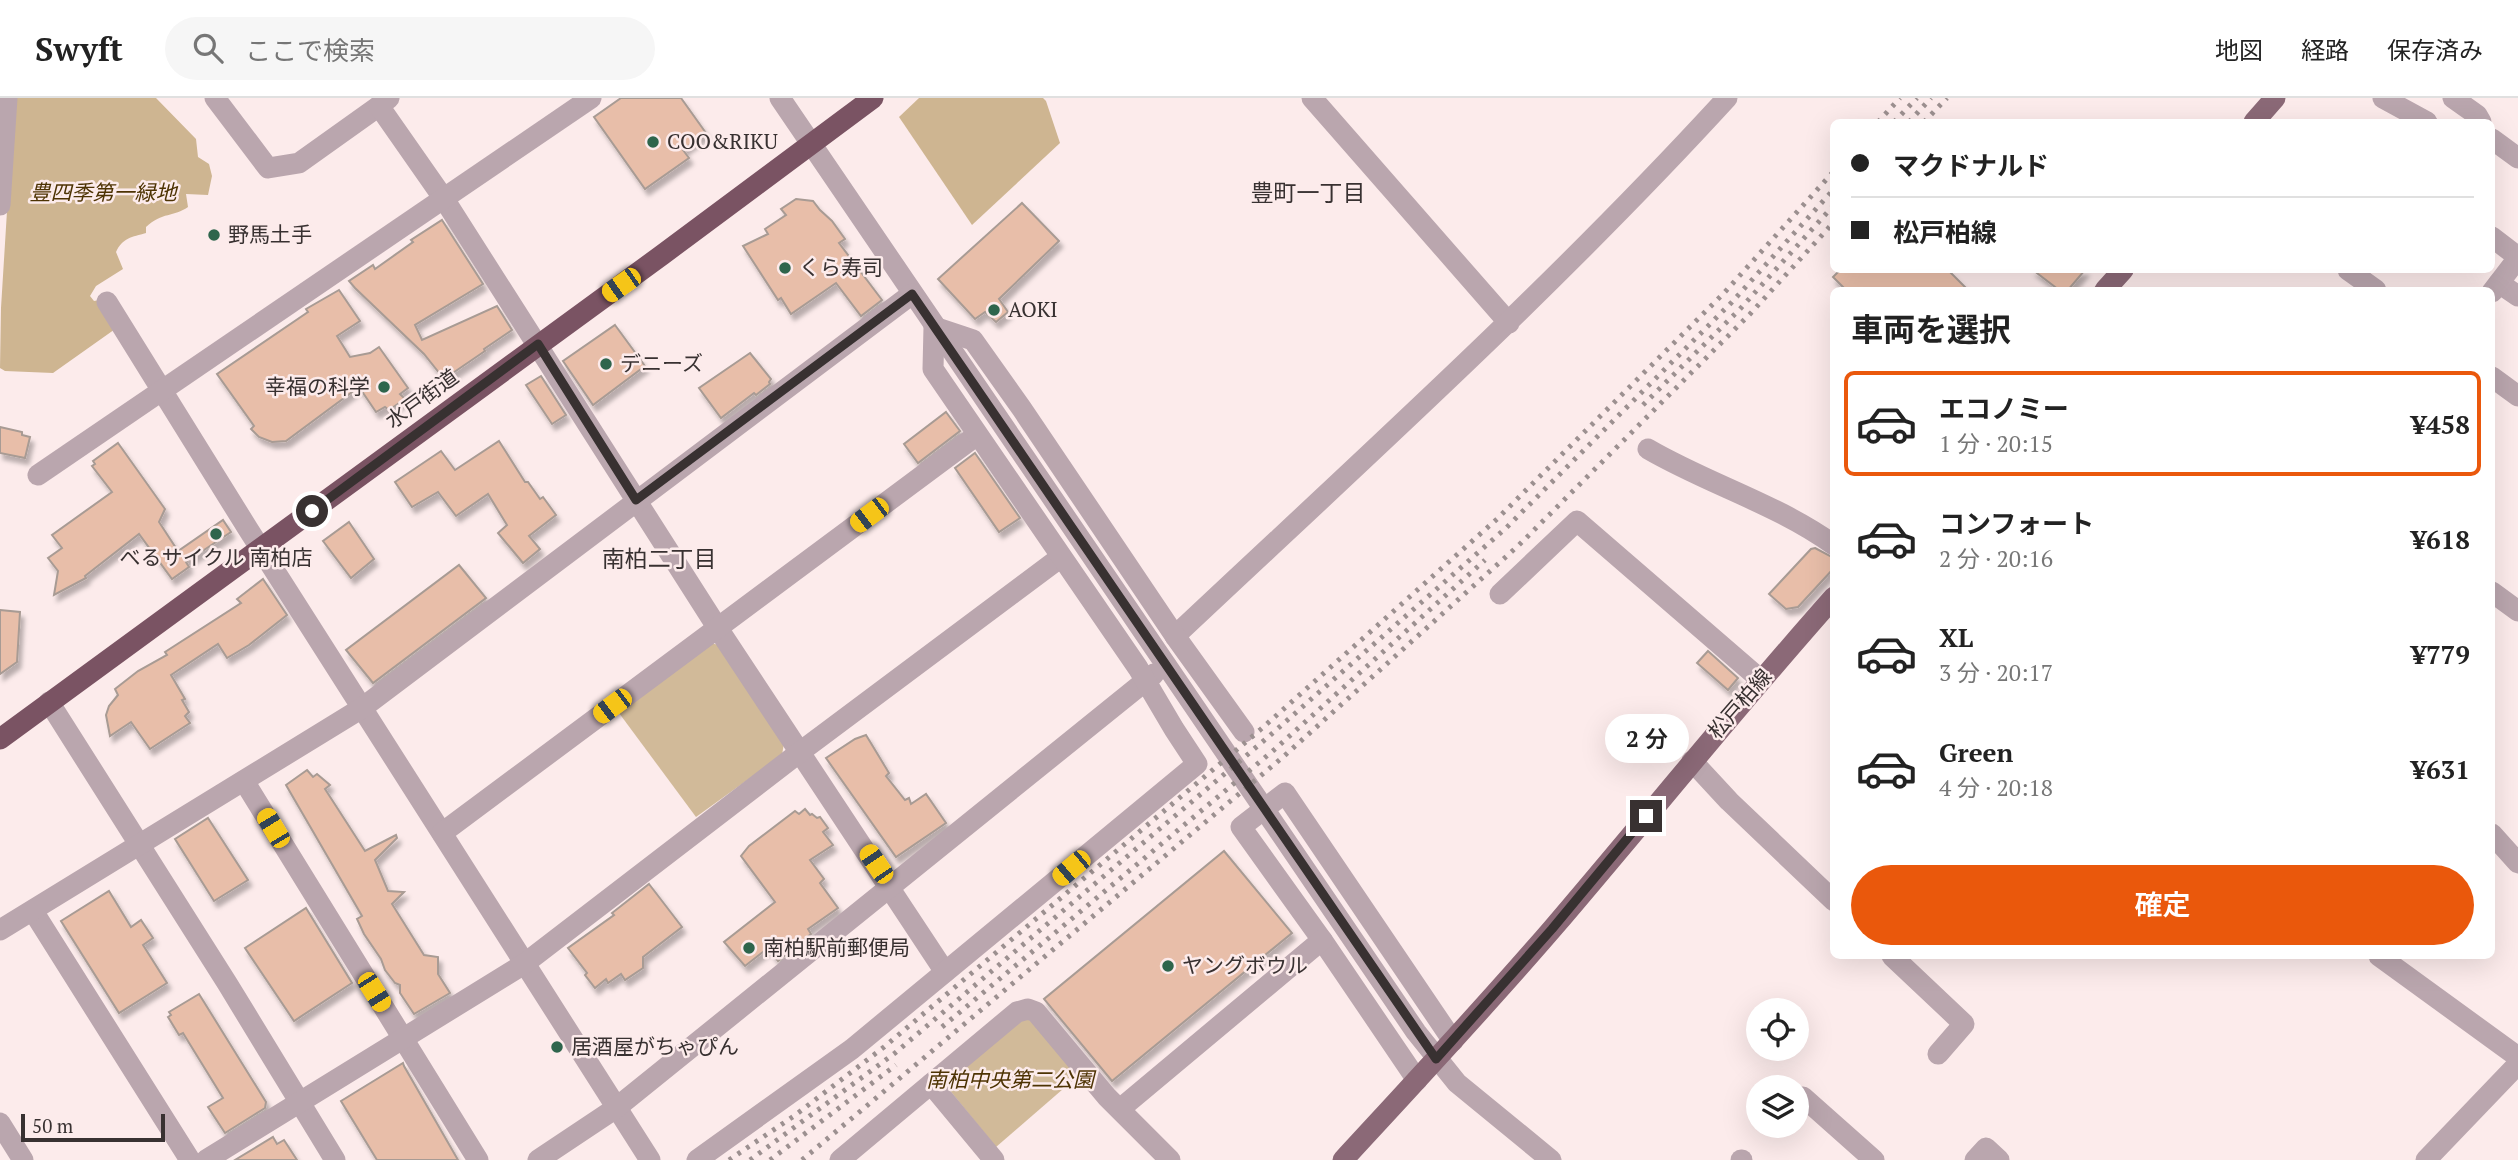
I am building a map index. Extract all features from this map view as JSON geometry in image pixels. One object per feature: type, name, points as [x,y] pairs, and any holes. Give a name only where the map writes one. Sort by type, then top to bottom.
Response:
[{"type":"highway","name":"水戸街道","points":[[0,739],[813,145],[873,98]]},
{"type":"main road","points":[[2257,119],[2275,98]]},
{"type":"main road","points":[[2108,287],[2120,273]]},
{"type":"main road","name":"松戸柏線","points":[[1343,1160],[1552,929],[1830,602]]},
{"type":"street","points":[[215,98],[268,168],[299,163],[384,102],[636,500],[945,972]]},
{"type":"street","points":[[38,475],[591,98]]},
{"type":"street","points":[[780,98],[1113,590],[1436,1059],[1457,1083],[1550,1160]]},
{"type":"street","points":[[1312,98],[1509,323]]},
{"type":"street","points":[[538,1160],[617,1108],[1145,681],[1180,643],[1629,203],[1727,98]]},
{"type":"street","points":[[2383,98],[2423,119]]},
{"type":"street","points":[[2432,119],[2451,98],[2479,119]]},
{"type":"street","points":[[0,205],[5,101]]},
{"type":"street","points":[[2495,140],[2518,158]]},
{"type":"street","points":[[2495,239],[2518,257],[2496,287],[2518,296]]},
{"type":"street","points":[[2352,273],[2372,287]]},
{"type":"street","points":[[0,930],[362,708],[912,294]]},
{"type":"street","points":[[107,302],[650,1160]]},
{"type":"street","points":[[696,1160],[852,1049],[1198,764],[1145,681],[933,369],[934,327]]},
{"type":"street","points":[[934,327],[973,340],[1244,732]]},
{"type":"street","points":[[2495,379],[2518,396]]},
{"type":"street","points":[[442,833],[976,435]]},
{"type":"street","points":[[1648,449],[1672,464],[1796,521],[1830,542]]},
{"type":"street","points":[[1500,594],[1577,521],[1761,680]]},
{"type":"street","points":[[206,1160],[524,964],[800,752],[1061,557]]},
{"type":"street","points":[[2495,594],[2518,611]]},
{"type":"street","points":[[49,702],[335,1160]]},
{"type":"street","points":[[1692,761],[1729,801],[1830,897]]},
{"type":"street","points":[[244,781],[478,1160]]},
{"type":"street","points":[[1417,1080],[1318,934],[1241,827],[1285,793],[1453,1041]]},
{"type":"street","points":[[2495,837],[2518,863]]},
{"type":"street","points":[[1120,1109],[1318,934],[1355,897]]},
{"type":"street","points":[[33,911],[190,1160]]},
{"type":"street","points":[[1895,959],[1964,1024],[1938,1054]]},
{"type":"street","points":[[2383,959],[2518,1057]]},
{"type":"street","points":[[840,1160],[1017,1012],[1028,1009],[1036,1012],[1120,1109],[1170,1160]]},
{"type":"street","points":[[2426,1160],[2518,1064]]},
{"type":"street","points":[[931,1084],[994,1160]]},
{"type":"street","points":[[1809,1102],[1874,1160]]},
{"type":"street","points":[[0,1124],[23,1160]]},
{"type":"street","points":[[1975,1160],[1986,1147],[1999,1160]]},
{"type":"green space","name":"豊四季第一緑地","points":[[14,98],[156,98],[196,139],[198,157],[209,164],[212,176],[208,195],[186,194],[188,207],[157,219],[146,227],[146,233],[121,244],[116,252],[123,269],[96,286],[90,296],[94,301],[100,300],[118,327],[53,373],[5,371],[0,368],[1,308]]},
{"type":"green space","points":[[919,98],[1043,98],[1060,143],[972,225],[899,117]]},
{"type":"green space","points":[[709,643],[720,645],[784,743],[782,755],[696,817],[619,713]]},
{"type":"green space","name":"南柏中央第二公園","points":[[1021,1017],[1031,1019],[1078,1076],[996,1147],[947,1087],[947,1079]]},
{"type":"building","name":"COO&RIKU","points":[[621,98],[681,98],[706,133],[683,150],[689,158],[645,189],[594,117]]},
{"type":"building","points":[[796,199],[813,201],[832,221],[845,239],[839,243],[882,300],[861,316],[836,283],[791,314],[781,298],[778,300],[743,246],[768,234],[765,229],[786,215],[781,209]]},
{"type":"building","points":[[1022,203],[1059,241],[999,299],[1008,312],[996,322],[985,312],[975,319],[938,279]]},
{"type":"building","points":[[442,220],[483,284],[415,325],[422,340],[497,306],[512,330],[444,379],[424,354],[349,281],[373,265],[375,269],[413,242],[411,240]]},
{"type":"building","points":[[1837,273],[1951,273],[1965,287],[1843,287],[1833,277]]},
{"type":"building","points":[[2037,273],[2082,273],[2071,287],[2055,287]]},
{"type":"building","points":[[339,290],[360,321],[337,336],[350,357],[370,353],[379,347],[408,388],[400,394],[405,399],[389,410],[385,407],[376,412],[359,387],[286,441],[272,442],[259,437],[251,429],[254,426],[217,374],[308,312],[306,309]]},
{"type":"building","points":[[615,325],[645,366],[593,405],[563,361]]},
{"type":"building","points":[[750,353],[771,379],[770,384],[721,418],[699,388]]},
{"type":"building","points":[[541,376],[566,415],[552,424],[526,385]]},
{"type":"building","points":[[946,412],[960,431],[918,463],[904,444]]},
{"type":"building","points":[[0,427],[22,432],[22,435],[30,437],[25,458],[0,453]]},
{"type":"building","points":[[499,441],[525,482],[528,482],[540,499],[543,497],[556,515],[529,536],[540,549],[523,563],[498,533],[507,525],[488,494],[456,516],[438,492],[412,507],[395,482],[441,451],[455,470]]},
{"type":"building","points":[[118,443],[165,509],[159,522],[178,551],[223,520],[231,532],[186,562],[189,567],[172,579],[139,534],[85,576],[86,578],[54,595],[58,571],[48,558],[62,548],[52,535],[112,492],[92,466],[95,464],[93,461]]},
{"type":"building","points":[[975,453],[1020,518],[999,532],[955,468]]},
{"type":"building","points":[[349,522],[374,559],[351,578],[323,541]]},
{"type":"building","points":[[1815,548],[1830,556],[1830,572],[1798,607],[1786,609],[1769,594],[1811,549]]},
{"type":"building","points":[[459,565],[486,598],[373,683],[346,650]]},
{"type":"building","points":[[263,579],[287,615],[249,645],[227,658],[218,644],[171,675],[185,699],[182,700],[189,712],[185,716],[190,723],[150,749],[131,722],[110,736],[106,715],[118,695],[115,689],[138,671],[167,655],[165,652],[241,603],[237,599]]},
{"type":"building","points":[[0,610],[20,612],[17,662],[0,674]]},
{"type":"building","points":[[1708,651],[1738,678],[1728,690],[1697,663]]},
{"type":"building","points":[[866,735],[889,773],[886,776],[905,800],[909,798],[911,804],[926,794],[946,823],[896,857],[826,758]]},
{"type":"building","points":[[307,770],[313,777],[317,774],[330,785],[325,789],[365,851],[396,835],[397,838],[375,860],[388,891],[404,892],[392,904],[424,955],[438,957],[438,974],[450,993],[414,1014],[400,993],[400,985],[395,983],[385,970],[364,934],[357,919],[362,916],[286,785]]},
{"type":"building","points":[[805,809],[810,815],[820,817],[828,828],[823,832],[833,845],[810,860],[824,879],[820,883],[838,908],[808,929],[811,934],[778,961],[768,948],[745,966],[724,942],[775,902],[741,856],[749,846],[795,811],[799,814]]},
{"type":"building","points":[[208,818],[248,880],[214,901],[175,839]]},
{"type":"building","name":"ヤングボウル","points":[[1224,851],[1292,933],[1112,1081],[1044,999]]},
{"type":"building","points":[[649,884],[682,927],[643,957],[643,968],[625,980],[621,974],[608,983],[606,979],[595,988],[568,948],[614,915],[612,913]]},
{"type":"building","points":[[109,891],[131,927],[141,920],[153,938],[143,945],[167,983],[119,1013],[61,921]]},
{"type":"building","points":[[306,908],[352,983],[294,1021],[245,948]]},
{"type":"building","points":[[199,994],[266,1102],[265,1108],[225,1133],[208,1107],[223,1098],[183,1033],[179,1035],[168,1017],[171,1015],[169,1012]]},
{"type":"building","points":[[403,1063],[458,1160],[377,1160],[341,1101]]},
{"type":"building","points":[[273,1137],[277,1144],[284,1140],[297,1160],[235,1160]]},
{"type":"railway","points":[[1881,119],[1900,98]]},
{"type":"railway","points":[[1897,119],[1917,98]]},
{"type":"railway","points":[[1912,119],[1931,98]]},
{"type":"railway","points":[[1927,119],[1947,98]]},
{"type":"railway","points":[[729,1160],[794,1116],[884,1047],[1260,730],[1497,519],[1724,293],[1830,175]]},
{"type":"railway","points":[[750,1160],[895,1053],[1267,738],[1506,528],[1732,302],[1830,193]]},
{"type":"railway","points":[[1643,405],[1740,309],[1830,209]]},
{"type":"railway","points":[[802,1160],[1283,757],[1519,545],[1750,314],[1830,226]]},
{"type":"railway","points":[[942,1027],[1274,750],[1485,560]]},
{"type":"railway","points":[[770,1160],[896,1065]]},
{"type":"place","name":"COO&RIKU","points":[[653,142]]},
{"type":"place","name":"野馬土手","points":[[214,235]]},
{"type":"place","name":"くら寿司","points":[[785,268]]},
{"type":"place","name":"AOKI","points":[[994,310]]},
{"type":"place","name":"デニーズ","points":[[606,364]]},
{"type":"place","name":"幸福の科学","points":[[384,387]]},
{"type":"place","name":"べるサイクル 南柏店","points":[[216,534]]},
{"type":"place","name":"南柏駅前郵便局","points":[[749,948]]},
{"type":"place","name":"ヤングボウル","points":[[1168,966]]},
{"type":"place","name":"居酒屋がちゃぴん","points":[[557,1047]]},
{"type":"district","name":"豊町一丁目","points":[[1308,193]]},
{"type":"district","name":"南柏二丁目","points":[[659,559]]},
{"type":"route","points":[[312,511],[538,344],[636,500],[912,294],[1316,888],[1436,1059],[1552,929],[1646,816]]}]
